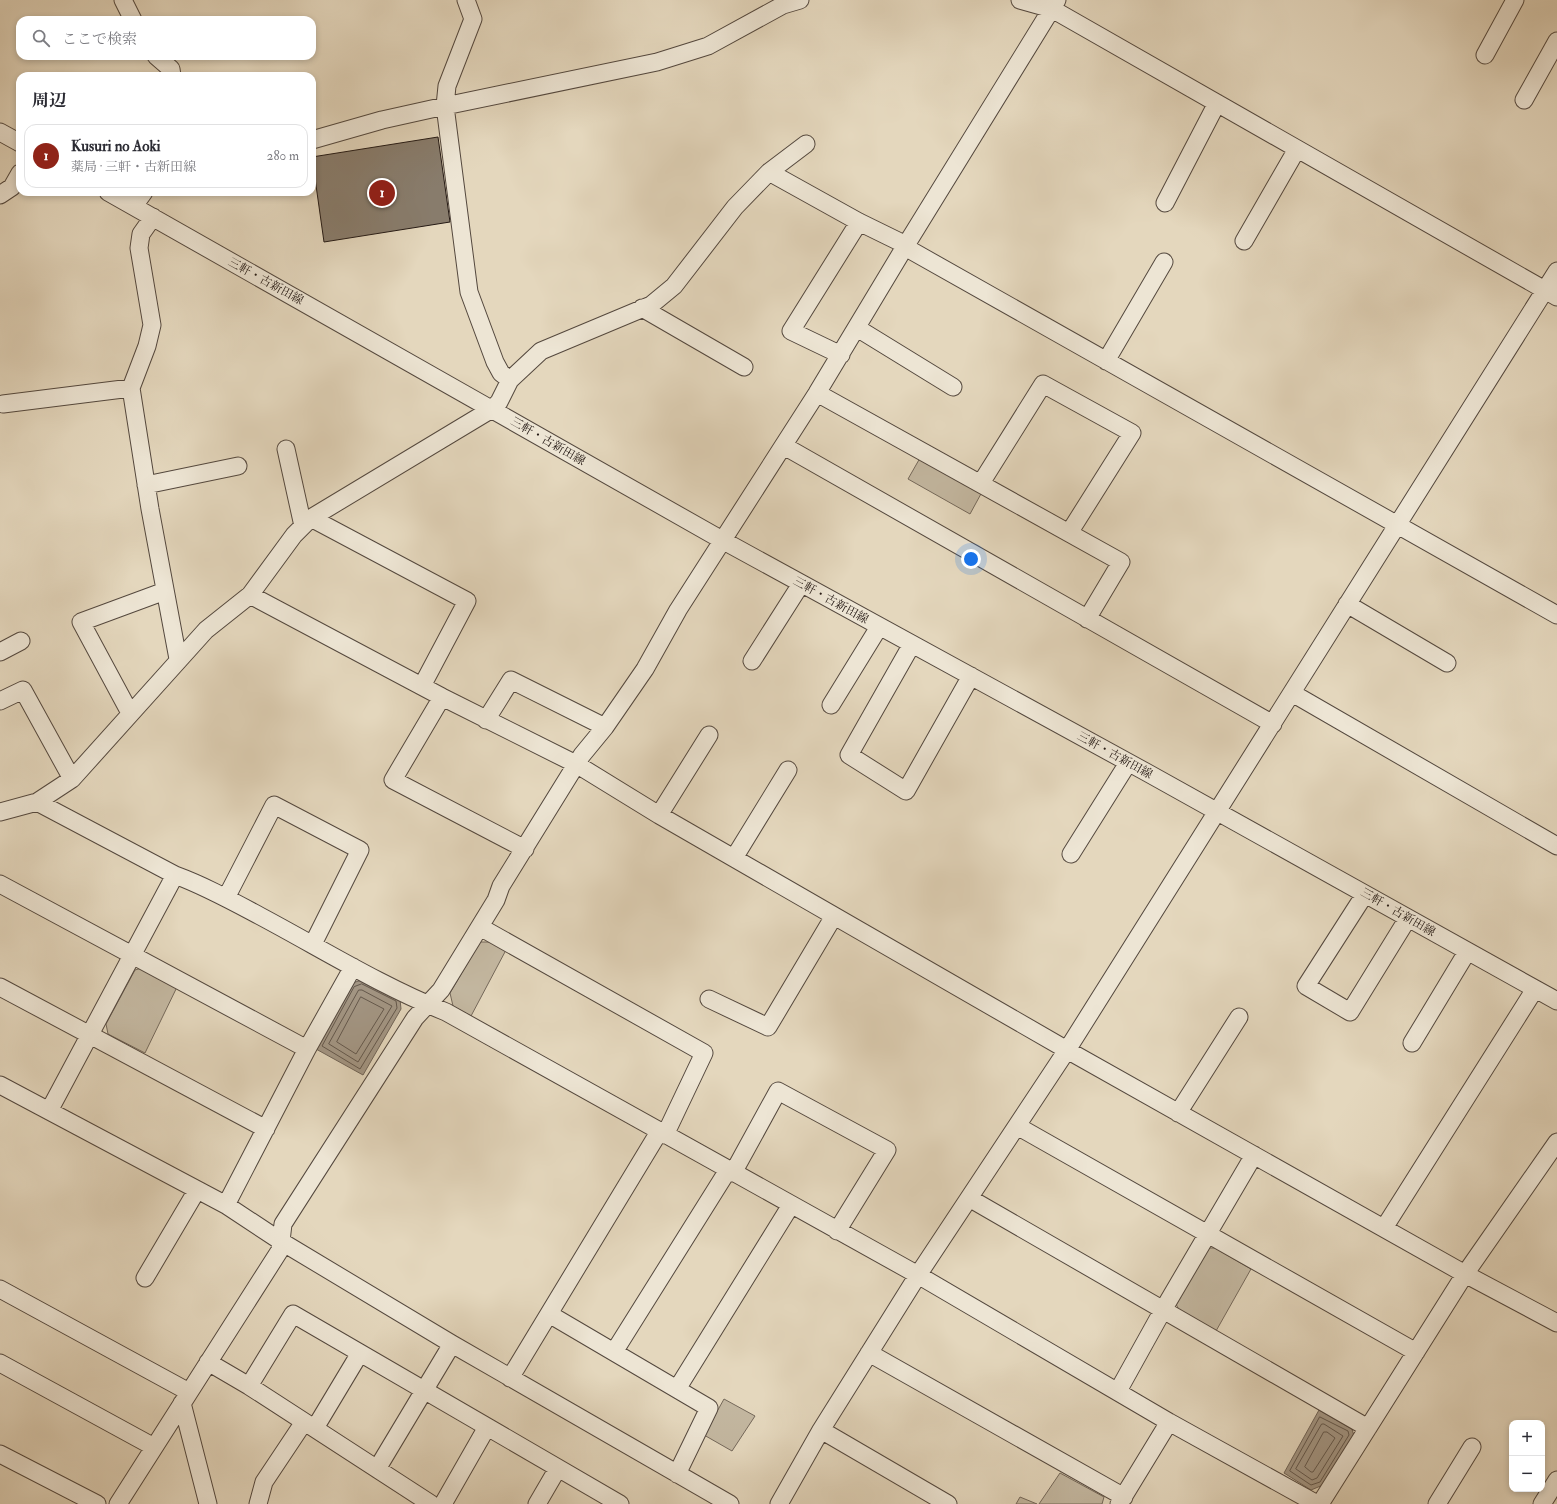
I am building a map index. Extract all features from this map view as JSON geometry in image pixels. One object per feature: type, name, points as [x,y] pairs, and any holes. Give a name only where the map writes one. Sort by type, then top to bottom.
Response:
[{"type":"street","points":[[123,0],[131,16]]},
{"type":"street","points":[[466,0],[473,19],[447,86],[445,106],[469,292],[501,373],[510,380]]},
{"type":"street","points":[[316,139],[382,120],[657,62],[708,46],[784,5],[800,0]]},
{"type":"street","points":[[1020,0],[1055,4],[1217,103],[1551,294]]},
{"type":"street","points":[[1484,55],[1515,0]]},
{"type":"street","points":[[118,1504],[280,1250],[283,1224],[415,1018],[440,990],[496,900],[501,886],[576,764],[605,727],[645,668],[678,610],[817,393],[906,245],[1055,4]]},
{"type":"street","points":[[1524,100],[1557,41]]},
{"type":"street","points":[[161,60],[171,69],[171,72]]},
{"type":"street","points":[[1165,203],[1217,103]]},
{"type":"street","points":[[0,132],[16,141]]},
{"type":"street","points":[[2,807],[37,802],[72,779],[178,659],[206,630],[250,595],[294,535],[307,522],[492,409],[499,402],[510,380],[541,351],[651,304],[674,286],[735,207],[769,172],[806,144]]},
{"type":"street","points":[[1244,241],[1297,149]]},
{"type":"street","points":[[769,172],[859,222],[906,245],[919,255],[1557,615]]},
{"type":"street","points":[[0,196],[12,187],[16,180]]},
{"type":"street","name":"三軒・古新田線","points":[[115,196],[722,540],[1128,762],[1557,1001]]},
{"type":"street","points":[[134,206],[141,196]]},
{"type":"street","points":[[153,217],[141,234],[139,248],[152,325],[147,346],[131,388],[146,485],[178,659]]},
{"type":"street","points":[[841,354],[791,331],[859,222]]},
{"type":"street","points":[[1106,361],[1164,262]]},
{"type":"street","points":[[779,1504],[821,1430],[918,1276],[1068,1050],[1398,524],[1551,294],[1557,272]]},
{"type":"street","points":[[642,308],[744,367]]},
{"type":"street","points":[[857,328],[953,387]]},
{"type":"street","points":[[981,483],[1043,384],[1132,433],[1070,533]]},
{"type":"street","points":[[3,404],[131,388]]},
{"type":"street","points":[[817,393],[1121,562],[1088,619]]},
{"type":"street","points":[[784,446],[1273,724]]},
{"type":"street","points":[[286,449],[307,522],[467,601],[422,686]]},
{"type":"street","points":[[146,485],[238,466]]},
{"type":"street","points":[[752,661],[802,584]]},
{"type":"street","points":[[130,713],[81,622],[165,591]]},
{"type":"street","points":[[250,595],[486,720],[576,764],[659,815],[1068,1050],[1465,1274],[1557,1322]]},
{"type":"street","points":[[1347,604],[1447,662]]},
{"type":"street","points":[[831,705],[879,626]]},
{"type":"street","points":[[0,652],[21,641]]},
{"type":"street","points":[[912,644],[849,755],[906,791],[971,676]]},
{"type":"street","points":[[486,720],[511,680],[605,727]]},
{"type":"street","points":[[0,701],[23,690],[72,779]]},
{"type":"street","points":[[1292,693],[1557,846]]},
{"type":"street","points":[[442,697],[393,780],[525,848]]},
{"type":"street","points":[[659,815],[709,735]]},
{"type":"street","points":[[1071,854],[1128,762]]},
{"type":"street","points":[[734,858],[788,770]]},
{"type":"street","points":[[37,802],[175,875],[193,881],[226,898],[313,944],[353,968],[446,1012],[918,1276],[1169,1422],[1319,1504],[1465,1274],[1557,1142]]},
{"type":"street","points":[[226,898],[274,805],[360,850],[313,944]]},
{"type":"street","points":[[49,1111],[175,875]]},
{"type":"street","points":[[0,884],[307,1048]]},
{"type":"street","points":[[1366,894],[1306,986],[1350,1012],[1408,918]]},
{"type":"street","points":[[709,998],[768,1026],[834,916]]},
{"type":"street","points":[[480,926],[704,1054],[662,1134],[510,1378]]},
{"type":"street","points":[[1412,1043],[1467,952]]},
{"type":"street","points":[[226,1205],[307,1048],[353,968]]},
{"type":"street","points":[[0,987],[266,1129]]},
{"type":"street","points":[[1384,1228],[1535,989]]},
{"type":"street","points":[[1178,1112],[1240,1017]]},
{"type":"street","points":[[0,1085],[226,1205],[282,1242],[452,1344],[730,1504]]},
{"type":"street","points":[[614,1352],[730,1172],[778,1091],[887,1150],[837,1231]]},
{"type":"street","points":[[1017,1126],[1416,1352]]},
{"type":"street","points":[[1118,1391],[1163,1310],[1254,1155]]},
{"type":"street","points":[[145,1278],[197,1190]]},
{"type":"street","points":[[969,1198],[1368,1428]]},
{"type":"street","points":[[677,1390],[792,1205]]},
{"type":"street","points":[[0,1289],[186,1398],[208,1504]]},
{"type":"street","points":[[249,1386],[293,1314],[620,1504]]},
{"type":"street","points":[[549,1314],[709,1408],[677,1474]]},
{"type":"street","points":[[377,1469],[452,1344]]},
{"type":"street","points":[[258,1504],[264,1482],[309,1425],[360,1353]]},
{"type":"street","points":[[869,1353],[1121,1500],[1169,1422]]},
{"type":"street","points":[[208,1362],[249,1386],[431,1504]]},
{"type":"street","points":[[0,1363],[154,1447]]},
{"type":"street","points":[[443,1504],[487,1427]]},
{"type":"street","points":[[821,1430],[948,1504]]},
{"type":"street","points":[[1437,1504],[1472,1447]]},
{"type":"street","points":[[0,1454],[97,1504]]},
{"type":"street","points":[[537,1504],[558,1468]]},
{"type":"street","points":[[1542,1504],[1557,1480]]},
{"type":"shaded area","points":[[920,458],[982,492],[970,514],[908,479]]},
{"type":"shaded area","points":[[480,942],[491,942],[506,950],[471,1016],[453,1006],[450,993]]},
{"type":"shaded area","points":[[145,967],[178,985],[145,1053],[108,1034],[106,1024],[135,970]]},
{"type":"shaded area","points":[[1208,1248],[1215,1248],[1251,1269],[1216,1331],[1179,1310],[1176,1304]]},
{"type":"shaded area","points":[[724,1399],[755,1416],[732,1451],[704,1435]]},
{"type":"shaded area","points":[[1060,1473],[1104,1497],[1102,1504],[1039,1504]]},
{"type":"shaded area","points":[[1020,1497],[1037,1504],[1016,1504]]},
{"type":"water","points":[[362,980],[400,999],[401,1009],[363,1075],[316,1049],[352,983]]},
{"type":"water","points":[[1319,1410],[1352,1429],[1354,1436],[1323,1485],[1311,1490],[1284,1473]]},
{"type":"building","points":[[438,137],[450,222],[324,242],[316,185],[316,156]]},
{"type":"place","name":"Kusuri no Aoki","points":[[382,193]]}]
